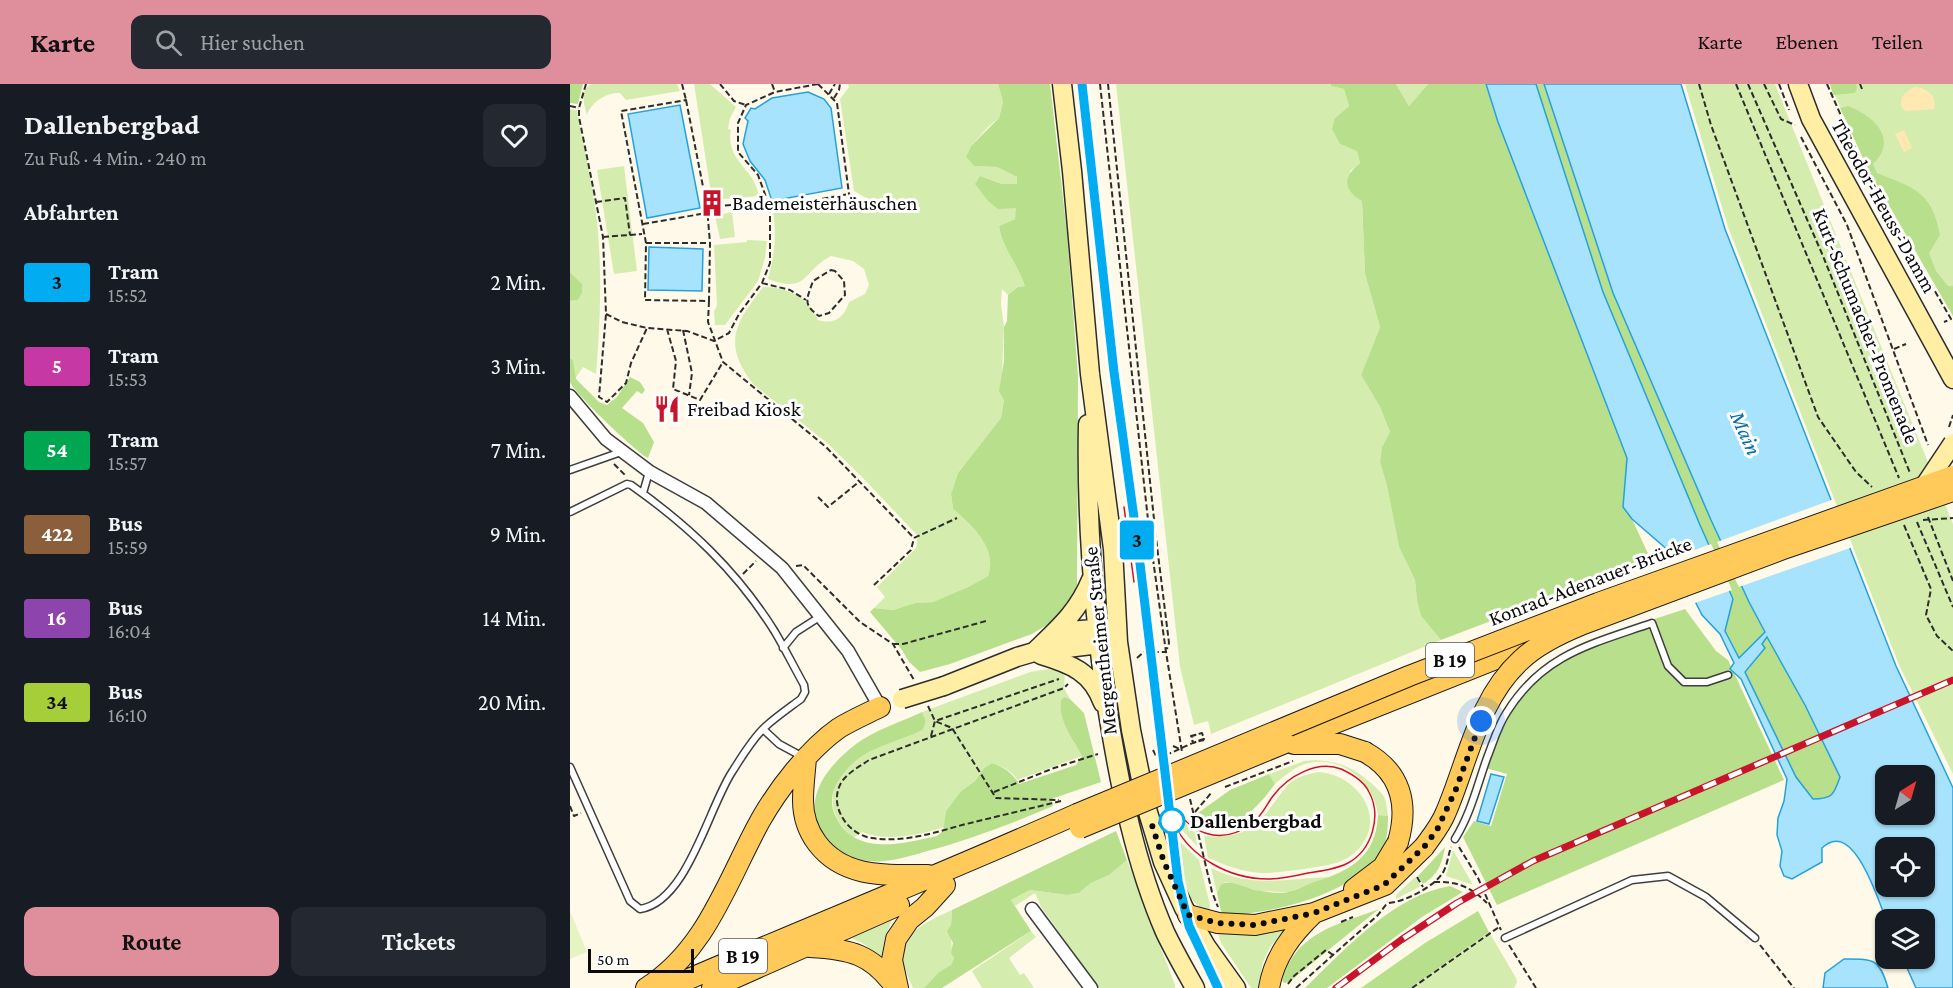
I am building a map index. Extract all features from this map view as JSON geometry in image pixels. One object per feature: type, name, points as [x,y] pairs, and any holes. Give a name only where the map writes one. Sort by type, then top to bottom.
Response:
[{"type":"main road","name":"Mergentheimer Straße","points":[[1062,84],[1090,374],[1113,549],[1131,730],[1148,809],[1164,862],[1188,915],[1206,946],[1236,988]]},
{"type":"main road","name":"Theodor-Heuss-Damm","points":[[1798,84],[1811,119],[1953,379]]},
{"type":"main road","name":"Mergentheimer Straße","points":[[1090,374],[1087,474],[1092,578],[1097,636],[1114,750],[1129,823],[1141,865],[1166,932],[1192,985]]},
{"type":"main road","points":[[1953,443],[1922,493],[1953,503]]},
{"type":"main road","name":"B 19","points":[[1922,493],[1953,476]]},
{"type":"main road","name":"B 19","points":[[1922,493],[1953,491]]},
{"type":"main road","name":"Konrad-Adenauer-Brücke","points":[[1554,636],[1786,548],[1922,493]]},
{"type":"main road","name":"Konrad-Adenauer-Brücke","points":[[1074,814],[1420,672],[1639,588],[1922,493]]},
{"type":"main road","points":[[1034,652],[1074,612],[1084,597],[1092,578]]},
{"type":"main road","points":[[646,988],[674,968],[696,941],[725,893],[761,820],[778,793],[806,758],[839,728],[880,707],[1034,652],[1097,636],[1121,642]]},
{"type":"main road","points":[[1188,915],[1218,923],[1255,925],[1314,913],[1384,885],[1424,847],[1445,814],[1474,737],[1494,693],[1519,661],[1554,636]]},
{"type":"main road","name":"B 19","points":[[712,988],[804,947],[1074,814],[1285,743],[1554,636]]},
{"type":"main road","points":[[1034,652],[1070,664],[1086,675],[1100,694],[1110,723]]},
{"type":"main road","points":[[1285,743],[1340,744],[1365,752],[1380,761],[1393,776],[1401,795],[1404,817],[1398,842],[1383,867],[1332,904]]},
{"type":"main road","points":[[806,758],[803,800],[805,819],[812,837],[825,853],[840,864],[854,870],[879,875],[943,880],[925,907],[909,920],[896,939],[892,960],[897,988]]},
{"type":"main road","name":"B 19","points":[[668,988],[818,923],[943,880]]},
{"type":"main road","points":[[1269,988],[1271,975],[1284,948],[1294,932],[1314,913]]},
{"type":"main road","points":[[804,947],[844,949],[857,953],[878,967],[897,988]]},
{"type":"street","points":[[570,396],[606,439],[622,452],[650,472],[706,503],[782,568],[848,651],[880,707]]},
{"type":"street","points":[[1032,909],[1091,988]]},
{"type":"lane","points":[[570,470],[622,452]]},
{"type":"lane","points":[[644,493],[650,472]]},
{"type":"lane","points":[[570,512],[627,484],[644,493],[693,532],[737,581],[763,614],[804,684],[805,692],[801,699],[763,729],[731,773],[681,877],[662,900],[651,908],[640,909],[630,901],[570,767]]},
{"type":"lane","points":[[783,648],[796,632],[821,616]]},
{"type":"lane","points":[[1455,839],[1474,800],[1505,714],[1520,693],[1542,670],[1569,653],[1652,623],[1668,666],[1684,682],[1707,682],[1728,675]]},
{"type":"lane","points":[[763,729],[779,744],[806,758]]},
{"type":"lane","points":[[1504,938],[1632,880],[1668,876],[1706,897],[1755,938]]},
{"type":"path","points":[[585,84],[579,117],[603,237],[606,315],[599,397],[607,402],[626,383],[631,363],[647,328]]},
{"type":"path","points":[[682,84],[707,213],[710,243],[708,322],[723,362],[826,447],[914,538]]},
{"type":"path","points":[[720,84],[735,101],[746,105]]},
{"type":"path","points":[[772,84],[776,92]]},
{"type":"path","points":[[606,315],[622,322],[647,328],[683,330],[714,341],[729,333],[739,314],[762,284],[770,263],[771,208],[758,175],[738,152],[738,123],[746,105],[776,92],[818,84],[837,103],[849,194]]},
{"type":"path","points":[[829,94],[835,84]]},
{"type":"path","points":[[833,99],[840,84]]},
{"type":"path","points":[[1100,84],[1150,538],[1182,750]]},
{"type":"path","points":[[1108,84],[1154,526],[1169,643],[1166,651]]},
{"type":"path","points":[[1699,84],[1818,417],[1856,472],[1873,488]]},
{"type":"path","points":[[1736,84],[1899,477]]},
{"type":"path","name":"Kurt-Schumacher-Promenade","points":[[1748,84],[1922,493],[1953,581]]},
{"type":"path","points":[[1764,84],[1781,119],[1795,125],[1779,84]]},
{"type":"path","points":[[1827,84],[1864,168],[1951,319],[1944,322]]},
{"type":"path","points":[[1860,84],[1862,89]]},
{"type":"path","points":[[686,99],[621,111],[646,243],[645,300],[709,301]]},
{"type":"path","points":[[570,106],[579,108]]},
{"type":"path","points":[[1800,135],[1847,225],[1928,445]]},
{"type":"path","points":[[771,208],[849,194],[866,205]]},
{"type":"path","points":[[596,202],[625,198],[630,235]]},
{"type":"path","points":[[706,207],[768,202]]},
{"type":"path","points":[[643,224],[707,213]]},
{"type":"path","points":[[603,237],[644,234]]},
{"type":"path","points":[[646,243],[710,243]]},
{"type":"path","points":[[762,284],[790,290],[806,300],[809,308],[819,316],[830,313],[838,300],[845,295],[844,280],[831,270],[813,281],[806,300]]},
{"type":"path","points":[[667,329],[676,362],[673,389],[700,400],[723,362]]},
{"type":"path","points":[[683,330],[692,373],[689,395]]},
{"type":"path","points":[[1894,349],[1906,344]]},
{"type":"path","points":[[604,457],[620,468],[631,485]]},
{"type":"path","points":[[818,497],[828,507],[860,480]]},
{"type":"path","points":[[914,538],[957,518]]},
{"type":"path","points":[[1953,518],[1915,521],[1953,607]]},
{"type":"path","points":[[1895,527],[1904,523],[1931,589],[1926,615],[1937,636],[1953,651]]},
{"type":"path","points":[[874,585],[911,550],[914,538]]},
{"type":"path","points":[[737,581],[754,563]]},
{"type":"path","points":[[782,568],[803,565],[860,622],[893,644],[916,684]]},
{"type":"path","points":[[893,644],[903,644],[986,621]]},
{"type":"path","points":[[1121,642],[1138,658],[1144,652],[1157,654],[1166,651]]},
{"type":"path","points":[[935,721],[1065,677]]},
{"type":"path","points":[[1069,683],[1064,688],[869,760],[851,772],[841,783],[836,797],[840,812],[847,824],[857,833],[871,838],[896,839],[1074,814]]},
{"type":"path","points":[[926,703],[935,721],[952,728],[996,798],[1074,814]]},
{"type":"path","points":[[931,736],[935,721]]},
{"type":"path","points":[[1153,750],[1157,758],[1182,750],[1188,746],[1194,742],[1204,739],[1202,733],[1192,736],[1193,743],[1204,739],[1202,733],[1191,736],[1193,743],[1203,740]]},
{"type":"path","points":[[1173,746],[1182,750]]},
{"type":"path","points":[[994,792],[1054,768],[1114,750]]},
{"type":"path","points":[[1221,789],[1302,758]]},
{"type":"path","points":[[1194,813],[1212,792]]},
{"type":"path","points":[[1190,797],[1212,892],[1221,914],[1218,923]]},
{"type":"path","points":[[1296,988],[1378,915],[1388,903],[1400,902],[1434,882],[1443,873],[1452,836],[1478,878],[1504,938],[1537,988]]},
{"type":"path","points":[[1416,874],[1424,888]]},
{"type":"path","points":[[1434,882],[1452,881],[1466,886],[1490,905]]},
{"type":"path","points":[[1412,988],[1499,927]]},
{"type":"path","points":[[1755,938],[1794,988]]},
{"type":"path","points":[[1285,988],[1294,976],[1326,950],[1333,955]]},
{"type":"green space","points":[[570,84],[583,84],[578,104],[570,103]]},
{"type":"green space","points":[[591,84],[677,84],[680,91],[626,100],[620,93],[610,94],[596,102],[587,115],[584,94]]},
{"type":"green space","points":[[694,84],[710,84],[736,107],[730,118],[728,129],[731,130],[732,149],[752,179],[759,196],[722,199],[711,193]]},
{"type":"green space","points":[[848,84],[998,84],[1003,102],[999,118],[971,146],[966,157],[974,166],[997,167],[1017,177],[1017,184],[1002,184],[980,176],[1017,208],[1015,219],[999,226],[1007,250],[1026,286],[1018,287],[1008,295],[1002,289],[1004,400],[1001,418],[958,473],[951,494],[953,509],[975,530],[986,547],[990,566],[988,576],[933,602],[915,603],[893,610],[874,608],[885,597],[877,587],[916,548],[918,536],[826,442],[753,384],[743,370],[735,345],[739,323],[763,287],[772,287],[796,295],[809,305],[818,320],[829,322],[838,319],[849,302],[865,294],[869,285],[864,269],[853,261],[831,256],[798,283],[781,283],[768,279],[774,246],[773,212],[847,200],[857,212],[868,199],[854,191],[840,99],[849,87]]},
{"type":"green space","points":[[998,84],[1050,84],[1067,233],[1078,376],[1077,585],[1069,605],[1058,618],[1032,634],[950,664],[920,672],[909,662],[902,650],[870,612],[874,608],[893,610],[915,603],[933,602],[988,576],[990,566],[986,547],[975,530],[953,509],[951,494],[958,473],[1001,418],[1004,400],[999,391],[1004,361],[1004,327],[1007,321],[1008,295],[1018,287],[1025,286],[1004,243],[999,226],[1015,219],[1016,208],[998,209],[988,201],[975,184],[980,176],[1002,184],[1017,184],[1017,177],[997,167],[974,166],[966,157],[971,146],[999,118],[1003,102]]},
{"type":"green space","points":[[1116,84],[1331,84],[1331,86],[1344,89],[1349,106],[1335,118],[1340,144],[1357,150],[1360,163],[1350,171],[1362,201],[1365,274],[1380,327],[1361,375],[1380,407],[1390,432],[1382,447],[1380,462],[1399,547],[1415,580],[1421,616],[1441,640],[1211,734],[1208,721],[1194,725],[1180,667]]},
{"type":"green space","points":[[1331,84],[1396,84],[1409,106],[1428,84],[1486,84],[1498,122],[1627,458],[1623,507],[1632,519],[1651,560],[1441,640],[1421,616],[1415,580],[1399,547],[1380,462],[1382,447],[1390,432],[1380,407],[1361,375],[1380,327],[1365,274],[1362,201],[1351,192],[1347,183],[1350,173],[1360,163],[1357,151],[1340,144],[1332,129],[1335,118],[1349,106],[1344,89],[1331,86]]},
{"type":"green space","points":[[1396,84],[1428,84],[1409,106]]},
{"type":"green space","points":[[1536,84],[1544,84],[1613,293],[1711,520],[1749,602],[1805,705],[1840,777],[1834,791],[1828,797],[1813,800],[1796,777],[1725,631],[1733,599],[1603,292]]},
{"type":"green space","points":[[1685,84],[1775,84],[1953,524],[1953,774],[1899,665],[1728,227]]},
{"type":"green space","points":[[1830,84],[1953,84],[1953,316],[1868,169]]},
{"type":"green space","points":[[1830,84],[1856,84],[1857,88],[1855,93],[1833,95]]},
{"type":"green space","points":[[1848,106],[1867,116],[1880,129],[1884,146],[1873,164],[1877,173],[1912,188],[1927,200],[1932,209],[1940,235],[1929,253],[1936,271],[1948,286],[1953,286],[1953,316],[1868,169],[1840,108]]},
{"type":"green space","points":[[570,109],[577,110],[589,171],[597,217],[600,267],[596,374],[583,367],[575,379],[573,360],[570,358],[570,301],[578,300],[582,293],[582,284],[570,272]]},
{"type":"green space","points":[[624,166],[637,271],[614,274],[597,170]]},
{"type":"green space","points":[[732,212],[735,237],[720,239],[715,216]]},
{"type":"green space","points":[[747,240],[767,241],[758,281],[725,325],[715,325],[714,311],[717,306],[714,245],[747,242]]},
{"type":"green space","points":[[570,272],[582,284],[582,293],[578,300],[570,301]]},
{"type":"green space","points":[[570,358],[573,360],[576,379],[599,402],[607,405],[617,397],[630,377],[640,382],[645,390],[642,394],[637,391],[622,408],[643,423],[654,442],[648,458],[606,422],[574,388],[570,382]]},
{"type":"green space","points":[[1685,609],[1716,651],[1728,660],[1784,780],[1497,905],[1463,837],[1474,821],[1491,826],[1507,774],[1482,767],[1500,717],[1520,689],[1539,671],[1561,657],[1609,635]]},
{"type":"green space","points":[[1048,669],[1061,671],[1065,677],[1064,688],[1070,699],[1064,697],[1061,700],[1061,714],[1082,756],[1017,780],[1010,771],[992,763],[984,768],[975,781],[961,791],[946,811],[944,827],[935,830],[892,837],[881,837],[862,832],[853,838],[841,825],[834,812],[835,788],[850,766],[861,757],[881,745],[923,730],[926,721],[922,712],[1030,672]]},
{"type":"green space","points":[[1064,697],[1070,699],[1084,713],[1101,782],[1051,799],[1053,806],[1006,825],[897,859],[877,861],[849,856],[836,848],[822,832],[816,819],[816,794],[836,762],[863,739],[922,712],[926,721],[923,730],[870,751],[852,764],[837,783],[832,798],[833,809],[843,828],[854,837],[866,842],[894,844],[937,836],[943,831],[946,811],[961,791],[975,781],[984,768],[992,763],[1008,771],[1019,784],[1076,765],[1082,756],[1061,714],[1061,700]]},
{"type":"green space","points":[[1304,761],[1332,762],[1346,766],[1364,778],[1383,795],[1388,816],[1378,815],[1370,791],[1362,780],[1341,766],[1328,762],[1302,765],[1275,784],[1269,774]]},
{"type":"green space","points":[[1318,772],[1343,779],[1354,787],[1368,808],[1370,821],[1368,833],[1354,853],[1334,864],[1267,873],[1240,870],[1208,858],[1204,836],[1225,836],[1242,832],[1263,816],[1291,782]]},
{"type":"green space","points":[[1269,774],[1275,784],[1244,817],[1224,826],[1200,827],[1198,813],[1230,790]]},
{"type":"green space","points":[[1173,810],[1195,833],[1197,846],[1181,829]]},
{"type":"green space","points":[[1378,815],[1388,816],[1387,837],[1382,851],[1376,861],[1351,880],[1317,897],[1298,903],[1259,912],[1222,916],[1217,893],[1221,884],[1230,883],[1256,890],[1285,893],[1350,867],[1367,851],[1376,829]]},
{"type":"green space","points":[[1116,831],[1127,860],[1109,875],[1091,883],[1079,893],[1067,895],[1030,890],[1011,900],[1031,931],[942,988],[924,988],[939,972],[951,965],[954,958],[951,953],[953,943],[947,931],[951,925],[952,910]]},
{"type":"green space","points":[[1177,839],[1199,860],[1210,905],[1209,913],[1191,898],[1182,882]]},
{"type":"green space","points":[[1445,847],[1438,868],[1423,884],[1418,876]]},
{"type":"green space","points":[[1453,850],[1473,885],[1446,876]]},
{"type":"green space","points":[[1127,860],[1175,988],[1099,988],[1041,907],[1035,893],[1015,906],[1011,900],[1030,890],[1067,895],[1079,893],[1091,883],[1109,875]]},
{"type":"green space","points":[[1211,868],[1256,880],[1332,877],[1288,892],[1258,891],[1226,882],[1221,884],[1217,893]]},
{"type":"green space","points":[[1415,877],[1421,886],[1396,899],[1396,895]]},
{"type":"green space","points":[[1450,886],[1463,892],[1422,917],[1327,988],[1305,988],[1353,941],[1390,912],[1429,891]]},
{"type":"green space","points":[[1379,909],[1289,982],[1284,983],[1282,980],[1289,964],[1308,940],[1334,925]]},
{"type":"green space","points":[[952,910],[951,942],[954,958],[951,966],[939,972],[924,988],[913,988],[903,961],[906,942],[918,928]]},
{"type":"green space","points":[[570,911],[587,952],[570,959]]},
{"type":"green space","points":[[1478,911],[1489,932],[1410,988],[1361,988],[1425,943]]},
{"type":"green space","points":[[892,920],[884,941],[882,957],[851,938]]},
{"type":"green space","points":[[1293,920],[1270,947],[1263,962],[1258,988],[1251,988],[1221,943],[1218,934]]},
{"type":"green space","points":[[1031,931],[1036,937],[1009,958],[1020,975],[1024,973],[1034,988],[982,988],[972,971]]},
{"type":"green space","points":[[1489,932],[1516,978],[1514,988],[1410,988]]},
{"type":"sand","points":[[1915,87],[1924,89],[1933,97],[1934,109],[1906,111],[1902,108],[1901,101],[1904,95]]},
{"type":"sand","points":[[1904,130],[1912,148],[1904,152],[1895,134]]},
{"type":"water","name":"Main","points":[[1486,84],[1536,84],[1603,292],[1733,599],[1725,631],[1739,658],[1765,632],[1711,520],[1613,293],[1544,84],[1681,84],[1725,229],[1896,666],[1953,788],[1953,988],[1916,988],[1907,969],[1935,969],[1935,909],[1882,909],[1877,897],[1935,897],[1935,837],[1875,837],[1875,892],[1863,865],[1854,852],[1844,843],[1833,841],[1822,848],[1822,862],[1792,879],[1784,876],[1780,866],[1782,851],[1777,835],[1778,818],[1784,801],[1787,779],[1741,679],[1730,669],[1734,663],[1720,634],[1702,615],[1670,552],[1632,519],[1623,507],[1627,458],[1498,122]],"holes":[[[1767,637],[1805,705],[1840,777],[1832,794],[1825,798],[1813,799],[1796,777],[1745,672],[1765,648],[1762,644]]]},
{"type":"water","points":[[808,92],[824,99],[831,108],[842,188],[772,201],[765,180],[750,161],[743,144],[748,121],[745,118],[751,108],[755,109],[772,98]]},
{"type":"water","points":[[680,105],[700,208],[647,218],[628,114]]},
{"type":"water","points":[[649,247],[703,249],[702,291],[648,290]]},
{"type":"water","points":[[1491,774],[1504,777],[1489,824],[1477,821]]},
{"type":"water","points":[[1844,959],[1869,960],[1875,963],[1875,969],[1882,971],[1888,988],[1823,988],[1825,973]]},
{"type":"pier","points":[[1834,499],[1853,547],[1739,587],[1717,542]]},
{"type":"pier","points":[[1711,544],[1732,590],[1692,604],[1670,559]]},
{"type":"tram line","points":[[1082,84],[1114,372],[1138,547],[1178,881],[1194,936],[1218,988]]},
{"type":"tram line","name":"3","points":[[1082,84],[1114,372],[1138,547],[1178,881],[1189,926],[1218,988]]},
{"type":"tram line","points":[[1124,507],[1134,582]]},
{"type":"tram line","points":[[1172,802],[1179,813],[1196,829],[1206,833],[1228,835],[1255,821],[1279,789],[1295,776],[1313,768],[1332,767],[1349,773],[1364,784],[1373,801],[1375,811],[1369,841],[1363,850],[1348,863],[1329,870],[1273,879],[1240,875],[1213,864],[1191,847],[1174,824]]},
{"type":"railway","points":[[1336,988],[1401,940],[1457,903],[1533,861],[1953,680]]},
{"type":"place","name":"Bademeisterhäuschen","points":[[712,203]]},
{"type":"place","name":"Freibad Kiosk","points":[[667,409]]},
{"type":"place","name":"Dallenbergbad","points":[[1172,821]]},
{"type":"route","points":[[1172,821],[1152,825],[1164,862],[1188,915],[1218,923],[1255,925],[1314,913],[1384,885],[1424,847],[1437,830],[1445,814],[1481,721]]}]
